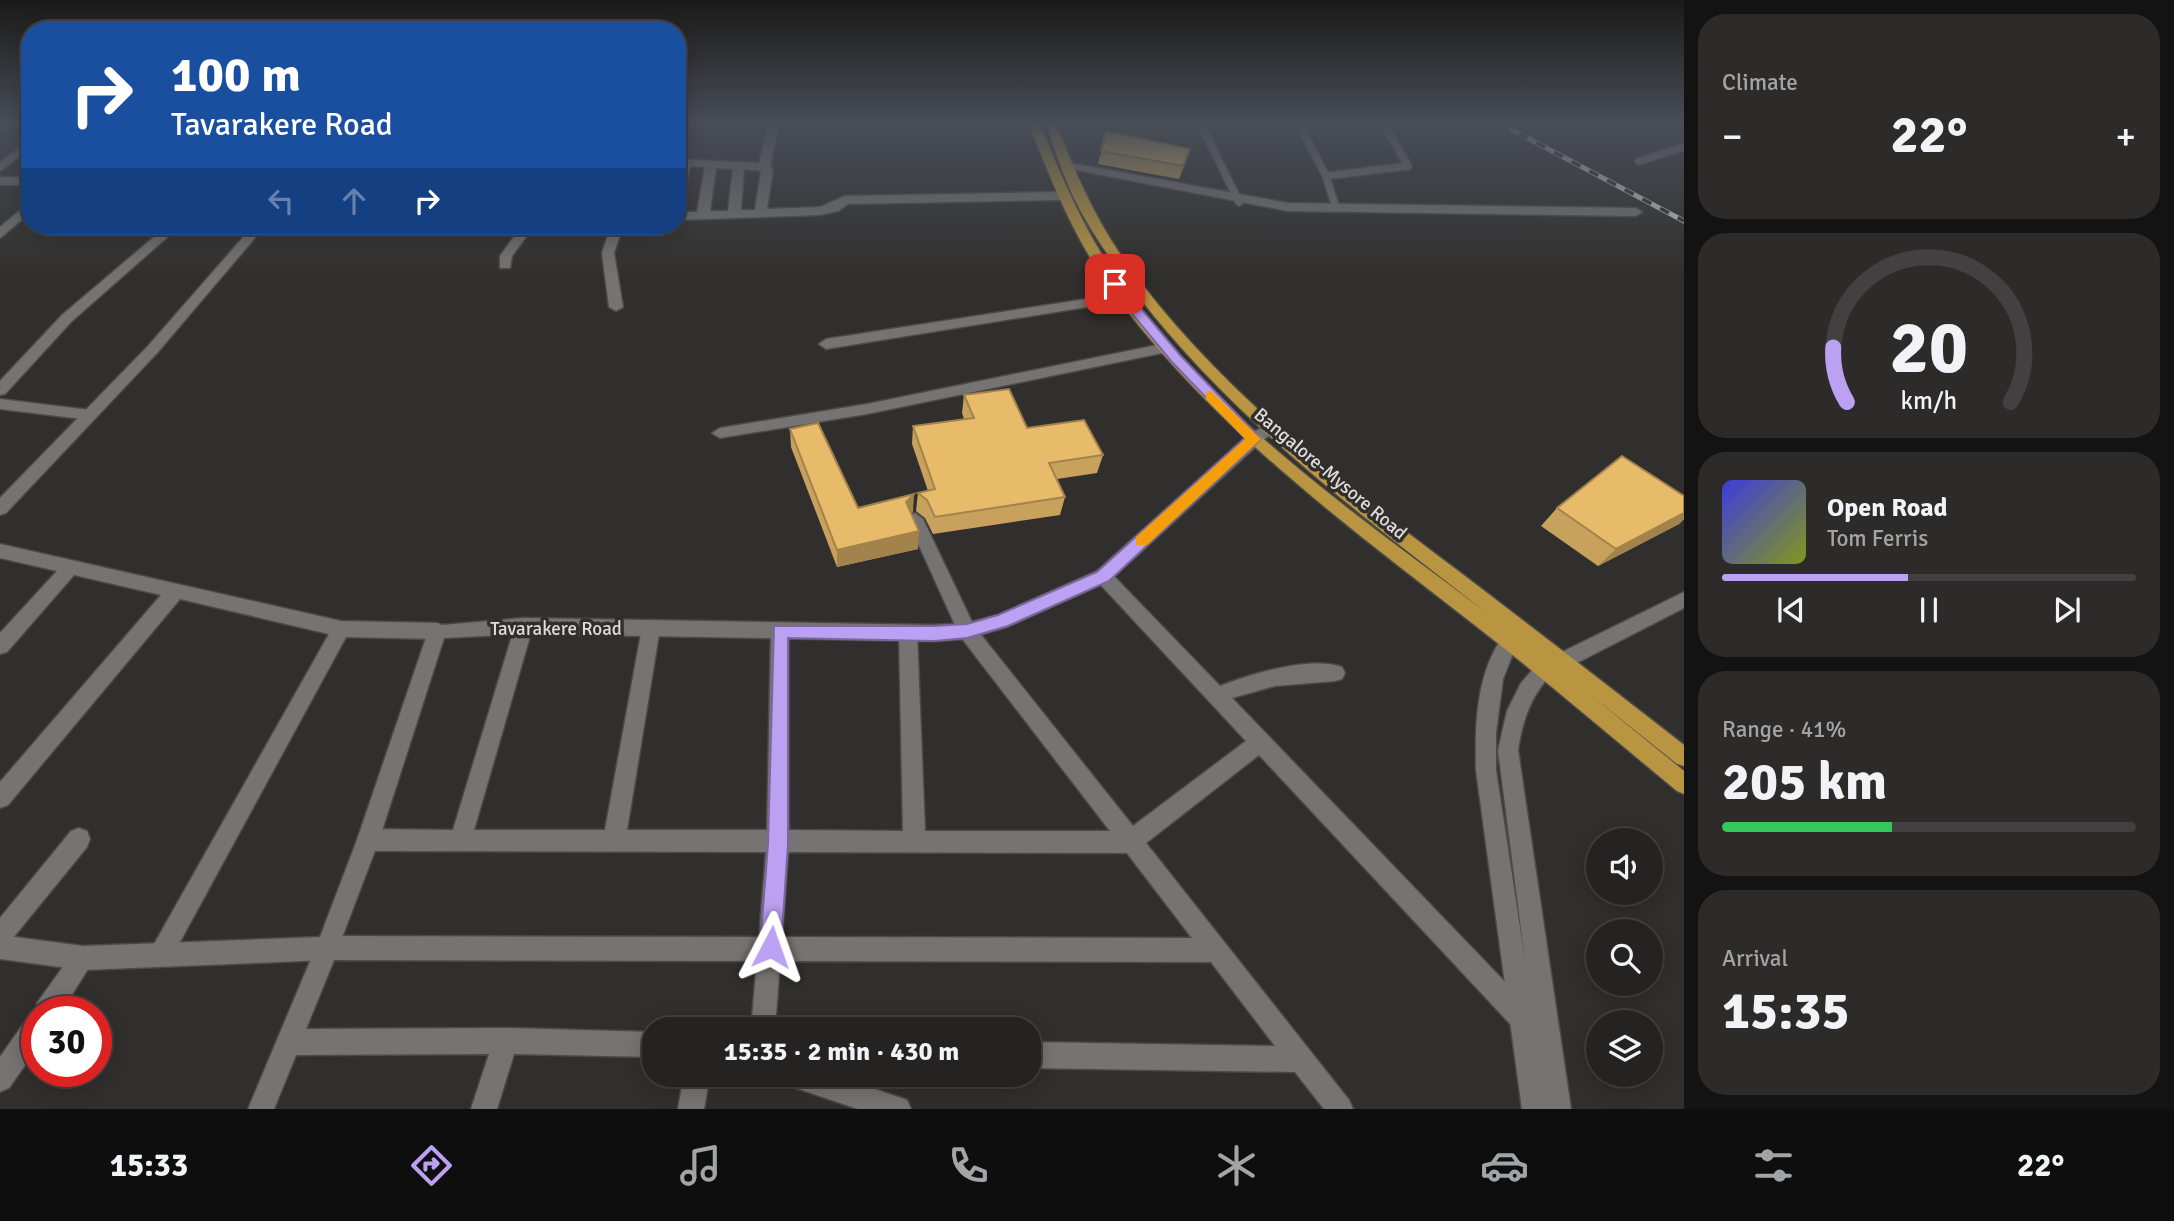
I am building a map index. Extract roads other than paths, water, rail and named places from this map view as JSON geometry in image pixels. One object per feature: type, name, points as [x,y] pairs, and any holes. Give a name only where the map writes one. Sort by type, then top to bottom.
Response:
[{"type":"main road","name":"Bangalore-Mysore Road","points":[[1054,176],[1062,197],[1094,254],[1167,348],[1262,433],[1367,533],[1554,662],[1684,757]]},
{"type":"main road","name":"Bangalore-Mysore Road","points":[[1070,176],[1107,243],[1145,294],[1262,433]]},
{"type":"main road","name":"Bangalore-Mysore Road","points":[[1554,662],[1684,784]]},
{"type":"street","points":[[703,215],[709,176]]},
{"type":"street","points":[[734,215],[738,176]]},
{"type":"street","points":[[760,214],[766,176]]},
{"type":"street","points":[[1129,176],[1239,202],[1336,208],[1636,212]]},
{"type":"street","points":[[0,181],[21,181]]},
{"type":"street","points":[[686,216],[820,211],[834,208],[845,200],[1062,197]]},
{"type":"street","points":[[3,230],[21,214]]},
{"type":"street","points":[[0,390],[67,318],[164,235]]},
{"type":"street","points":[[0,509],[153,349],[251,235]]},
{"type":"street","points":[[505,265],[506,256],[521,235]]},
{"type":"street","points":[[614,235],[608,253],[616,307]]},
{"type":"street","points":[[826,344],[1125,297]]},
{"type":"street","points":[[720,433],[867,409],[1167,348]]},
{"type":"street","points":[[0,404],[90,415]]},
{"type":"street","name":"Tavarakere Road","points":[[0,551],[341,629],[437,631],[524,626],[908,633],[967,631],[1002,621],[1103,576],[1262,433]]},
{"type":"street","points":[[915,519],[967,631],[1340,1109]]},
{"type":"street","points":[[0,646],[70,568]]},
{"type":"street","points":[[1103,576],[1523,1019]]},
{"type":"street","points":[[0,798],[175,592]]},
{"type":"street","points":[[1558,1109],[1508,750],[1511,724],[1527,687],[1554,662],[1684,599]]},
{"type":"street","points":[[460,841],[524,626]]},
{"type":"street","points":[[614,841],[651,628]]},
{"type":"street","points":[[161,954],[341,629]]},
{"type":"street","points":[[261,1109],[368,841],[437,631]]},
{"type":"street","points":[[764,1017],[778,844],[780,631]]},
{"type":"street","points":[[908,633],[914,841]]},
{"type":"street","points":[[1514,634],[1491,682],[1485,745],[1486,770],[1535,1109]]},
{"type":"street","points":[[1217,695],[1256,680],[1282,674],[1335,673]]},
{"type":"street","points":[[368,841],[778,844],[914,841],[1130,842],[1260,742]]},
{"type":"street","points":[[0,936],[79,839]]},
{"type":"street","points":[[0,947],[83,958],[327,948],[1214,950]]},
{"type":"street","points":[[58,996],[83,958]]},
{"type":"street","points":[[290,1042],[506,1041],[642,1045]]},
{"type":"street","points":[[484,1109],[506,1041]]},
{"type":"street","points":[[0,1079],[21,1049]]},
{"type":"street","points":[[1041,1055],[1301,1059]]},
{"type":"street","points":[[691,1109],[695,1087]]},
{"type":"street","points":[[830,1087],[898,1109]]},
{"type":"lane","points":[[1226,176],[1239,202]]},
{"type":"lane","points":[[1326,176],[1336,208]]},
{"type":"railway","points":[[1599,176],[1684,221]]}]
